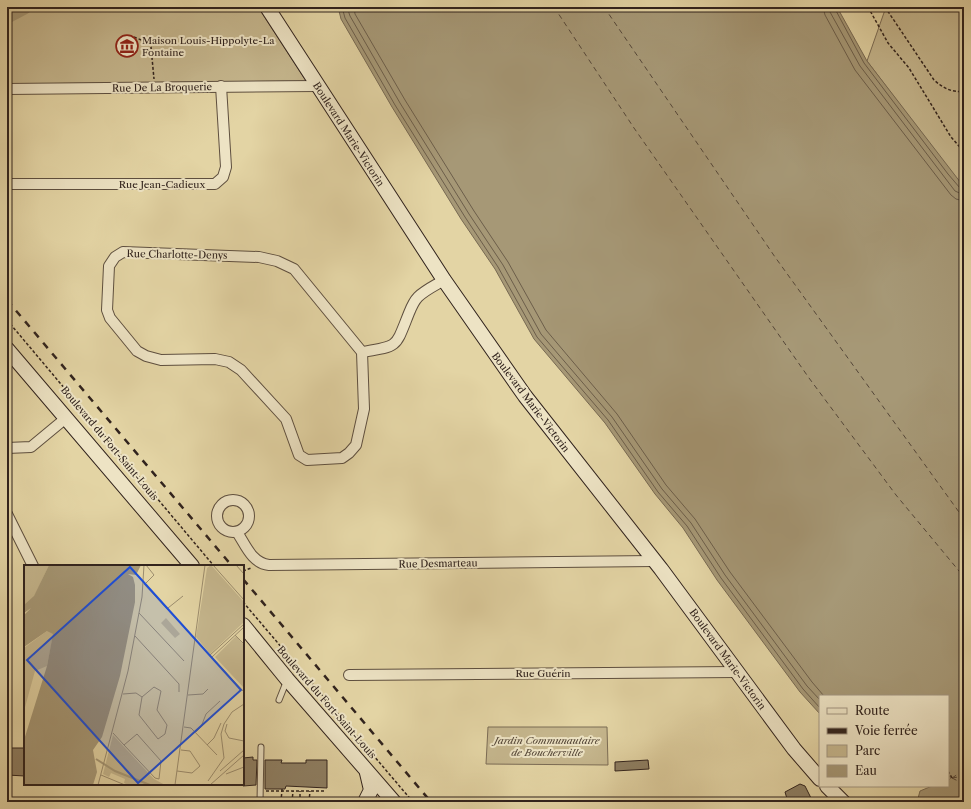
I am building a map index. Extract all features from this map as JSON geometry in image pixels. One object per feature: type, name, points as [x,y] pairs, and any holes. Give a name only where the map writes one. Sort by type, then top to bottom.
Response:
[{"type":"street","name":"Boulevard Marie-Victorin","points":[[267,7],[444,280],[525,396],[655,561],[794,749],[819,778]]},
{"type":"street","name":"Rue Jean-Cadieux","points":[[7,184],[215,184],[223,177],[226,167],[221,86]]},
{"type":"street","name":"Rue De La Broquerie","points":[[7,89],[317,86]]},
{"type":"street","name":"Rue Charlotte-Denys","points":[[123,252],[259,257],[277,261],[294,269],[362,352],[364,409],[356,445],[350,453],[342,458],[307,460],[299,455],[286,419],[242,370],[229,362],[215,359],[161,360],[146,356],[137,351],[110,318],[107,310],[109,266],[115,257],[123,252]]},
{"type":"street","points":[[362,352],[386,348],[392,346],[398,341],[412,306],[418,297],[444,280]]},
{"type":"street","name":"Boulevard du Fort-Saint-Louis","points":[[7,349],[187,564]]},
{"type":"street","points":[[7,448],[30,447],[66,418]]},
{"type":"street","points":[[7,514],[33,565]]},
{"type":"street","name":"Rue Desmarteau","points":[[237,532],[254,559],[260,564],[269,565],[655,561]]},
{"type":"street","name":"Boulevard du Fort-Saint-Louis","points":[[244,626],[287,679],[394,802]]},
{"type":"street","name":"Rue Guérin","points":[[349,675],[737,672]]},
{"type":"street","points":[[365,769],[371,785],[369,797],[365,802]]},
{"type":"street","points":[[828,787],[842,802]]},
{"type":"lane","points":[[278,700],[287,679]]},
{"type":"lane","points":[[260,802],[261,747]]},
{"type":"path","points":[[868,7],[888,43],[909,68],[951,137],[964,152]]},
{"type":"path","points":[[885,7],[934,80],[943,88],[954,92],[964,91],[964,125]]},
{"type":"path","points":[[134,37],[146,42],[151,48],[154,87]]},
{"type":"path","name":"Boulevard du Fort-Saint-Louis","points":[[7,320],[213,565]]},
{"type":"path","name":"Boulevard du Fort-Saint-Louis","points":[[244,603],[413,802]]},
{"type":"path","points":[[949,773],[952,778]]},
{"type":"path","points":[[304,786],[304,791]]},
{"type":"path","points":[[265,790],[326,791]]},
{"type":"path","points":[[281,802],[282,790]]},
{"type":"path","points":[[292,802],[293,791]]},
{"type":"path","points":[[300,791],[300,802]]},
{"type":"path","points":[[309,802],[310,791]]},
{"type":"green space","points":[[7,7],[258,7],[306,81],[7,84]]},
{"type":"green space","points":[[886,7],[964,7],[964,216],[951,172],[867,61]]},
{"type":"green space","name":"Jardin Communautaire de Boucherville","points":[[488,727],[607,727],[608,765],[486,764]]},
{"type":"water","points":[[338,7],[837,7],[867,61],[964,187],[964,802],[917,802],[920,791],[930,787],[949,787],[949,779],[951,778],[949,777],[949,695],[819,695],[819,713],[800,692],[717,580],[683,528],[655,494],[605,423],[534,339],[495,269],[461,219],[392,107],[341,19]]},
{"type":"building","name":"Maison Louis-Hippolyte-La Fontaine","points":[[126,37],[137,45],[128,55],[118,47]]},
{"type":"building","points":[[7,748],[24,748],[24,776],[7,775]]},
{"type":"building","points":[[253,757],[253,760],[257,760],[256,785],[243,786],[244,758]]},
{"type":"building","points":[[265,760],[282,760],[281,763],[306,763],[306,760],[327,760],[327,788],[286,786],[285,789],[265,789]]},
{"type":"building","points":[[648,760],[649,769],[615,771],[615,762]]},
{"type":"building","points":[[800,784],[805,786],[812,800],[808,802],[788,802],[785,792]]},
{"type":"waterway","points":[[7,16],[24,7]]},
{"type":"ferry route","points":[[554,7],[634,128],[809,378],[896,495],[964,577]]},
{"type":"ferry route","points":[[604,7],[775,257],[964,519]]},
{"type":"ferry route","points":[[952,778],[964,770]]},
{"type":"ferry route","points":[[952,778],[964,776]]},
{"type":"ferry route","points":[[952,778],[964,784]]},
{"type":"railway","points":[[7,300],[231,565]]},
{"type":"railway","points":[[244,580],[431,802]]},
{"type":"place","name":"Maison Louis-Hippolyte-La Fontaine","points":[[127,46]]}]
